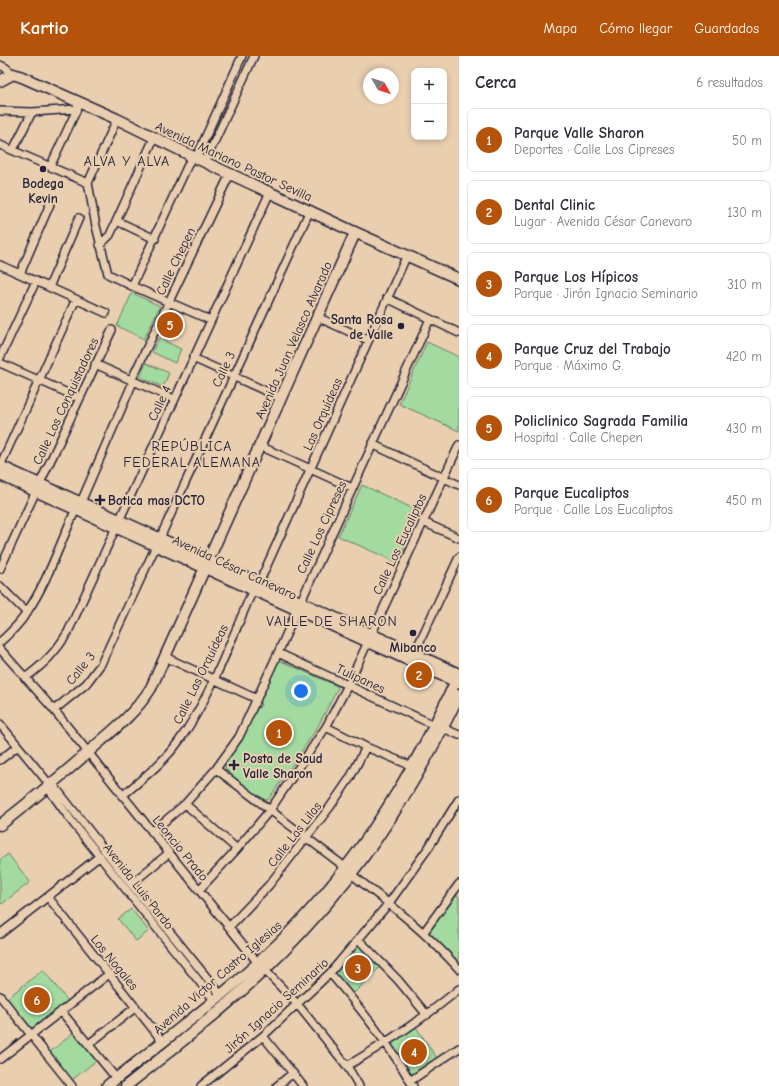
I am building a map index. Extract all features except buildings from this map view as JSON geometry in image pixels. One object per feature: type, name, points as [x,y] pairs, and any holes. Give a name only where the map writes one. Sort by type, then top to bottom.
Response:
[{"type":"street","points":[[198,159],[242,56]]},
{"type":"street","points":[[132,286],[155,239],[254,56]]},
{"type":"street","name":"Avenida Mariano Pastor Sevilla","points":[[0,65],[13,74],[79,106],[117,119],[230,174],[459,279]]},
{"type":"street","points":[[0,81],[13,74]]},
{"type":"street","points":[[0,111],[32,112],[79,106]]},
{"type":"street","points":[[50,167],[79,106]]},
{"type":"street","points":[[13,150],[32,112]]},
{"type":"street","points":[[117,119],[88,183],[100,244],[108,274],[210,320]]},
{"type":"street","points":[[100,244],[110,235],[154,138]]},
{"type":"street","points":[[0,145],[88,183]]},
{"type":"street","name":"Calle Chepen","points":[[0,642],[27,613],[40,589],[168,302],[230,174]]},
{"type":"street","name":"Calle 4","points":[[25,678],[50,658],[60,646],[118,524],[210,320],[270,192]]},
{"type":"street","points":[[20,274],[50,204]]},
{"type":"street","name":"Calle 3","points":[[54,710],[86,684],[101,664],[310,210]]},
{"type":"street","points":[[48,287],[79,218]]},
{"type":"street","points":[[117,220],[155,239]]},
{"type":"street","name":"Avenida Juan Velasco Alvarado","points":[[87,751],[124,713],[139,695],[154,666],[260,446],[279,397],[317,317],[353,231]]},
{"type":"street","name":"Avenida Juan Velasco Alvarado","points":[[0,825],[48,783],[124,721],[151,688],[204,563],[353,231]]},
{"type":"street","name":"Las Orquídeas","points":[[256,587],[407,255]]},
{"type":"street","points":[[0,265],[106,313]]},
{"type":"street","points":[[0,358],[36,281]]},
{"type":"street","points":[[388,298],[459,333]]},
{"type":"street","points":[[0,466],[76,299]]},
{"type":"street","points":[[317,317],[368,340]]},
{"type":"street","name":"Calle Los Cipreses","points":[[152,832],[185,804],[216,769],[239,737],[430,319]]},
{"type":"street","name":"Calle Los Conquistadores","points":[[0,569],[112,330]]},
{"type":"street","points":[[193,358],[279,397]]},
{"type":"street","points":[[0,363],[79,398]]},
{"type":"street","points":[[95,364],[174,399]]},
{"type":"street","points":[[372,444],[459,485]]},
{"type":"street","name":"Calle Los Eucaliptos","points":[[198,890],[237,849],[270,810],[326,727],[348,685],[459,444]]},
{"type":"street","points":[[260,446],[352,488]]},
{"type":"street","name":"Avenida César Canevaro","points":[[0,466],[38,487],[78,506],[458,677]]},
{"type":"street","name":"Avenida César Canevaro","points":[[0,475],[38,487]]},
{"type":"street","points":[[423,522],[459,538]]},
{"type":"street","points":[[414,654],[459,557]]},
{"type":"street","points":[[0,586],[27,613]]},
{"type":"street","name":"Calle Las Orquídeas","points":[[122,796],[153,769],[179,742],[214,679],[256,587]]},
{"type":"street","name":"Avenida César Canevaro","points":[[369,638],[414,654],[458,677]]},
{"type":"street","name":"Leoncio Prado","points":[[0,649],[54,710],[198,890],[261,966],[298,1004],[347,1066],[359,1086]]},
{"type":"street","name":"Tulipanes","points":[[278,653],[438,727],[459,735]]},
{"type":"street","points":[[165,657],[257,699]]},
{"type":"street","name":"Avenida Victor Castro Iglesias","points":[[348,871],[382,833],[413,783],[458,677]]},
{"type":"street","name":"Avenida Victor Castro Iglesias","points":[[131,1085],[204,1024],[261,966],[317,915],[348,871],[362,846],[397,793],[412,766],[459,695]]},
{"type":"street","name":"Avenida Luis Pardo","points":[[0,724],[48,783],[55,787],[131,884],[217,998]]},
{"type":"street","points":[[326,727],[366,747],[412,766]]},
{"type":"street","points":[[0,760],[18,746]]},
{"type":"street","name":"Calle Las Lilas","points":[[229,927],[269,885],[330,807],[350,778],[366,747]]},
{"type":"street","points":[[216,769],[389,903],[424,932],[459,969]]},
{"type":"street","name":"Avenida Juan Velasco Alvarado","points":[[0,818],[48,783]]},
{"type":"street","name":"Avenida Luis Pardo","points":[[48,783],[50,791],[73,824],[217,998]]},
{"type":"street","name":"Jirón Ignacio Seminario","points":[[201,1086],[263,1036],[330,973],[389,903],[429,847],[459,799]]},
{"type":"street","points":[[185,804],[237,849]]},
{"type":"street","points":[[131,884],[168,852]]},
{"type":"street","points":[[0,934],[100,856]]},
{"type":"street","points":[[424,932],[458,890]]},
{"type":"street","name":"Los Nogales","points":[[48,897],[163,1042]]},
{"type":"street","points":[[359,940],[398,980],[427,1015]]},
{"type":"street","name":"Avenida Victor Castro Iglesias","points":[[107,1086],[217,998],[261,966]]},
{"type":"street","points":[[330,973],[387,1043],[412,1083],[459,1048]]},
{"type":"street","points":[[0,1059],[109,974]]},
{"type":"street","points":[[347,1066],[387,1043],[427,1015],[459,989]]},
{"type":"street","points":[[0,996],[72,1086]]},
{"type":"street","points":[[89,1044],[136,1007]]},
{"type":"street","points":[[61,1011],[89,1044],[131,1085]]},
{"type":"street","points":[[263,1036],[303,1086]]},
{"type":"street","points":[[277,1086],[293,1073]]},
{"type":"green space","points":[[132,293],[160,306],[144,339],[117,326]]},
{"type":"green space","points":[[159,338],[181,349],[175,363],[152,352]]},
{"type":"green space","points":[[427,342],[459,357],[459,431],[399,404]]},
{"type":"green space","points":[[146,363],[169,373],[163,387],[140,377]]},
{"type":"green space","points":[[362,485],[421,512],[398,563],[338,536]]},
{"type":"green space","points":[[281,661],[337,686],[338,688],[317,728],[268,800],[264,800],[226,771],[225,764],[242,737],[257,708],[260,707],[260,702],[277,662]]},
{"type":"green space","points":[[8,854],[30,882],[2,904],[0,901],[0,860]]},
{"type":"green space","points":[[457,895],[459,897],[459,962],[429,932]]},
{"type":"green space","points":[[131,909],[149,931],[136,941],[118,919]]},
{"type":"green space","points":[[360,943],[382,965],[353,994],[334,972]]},
{"type":"green space","points":[[254,969],[258,974],[134,1077],[130,1072]]},
{"type":"green space","points":[[43,970],[68,1001],[30,1030],[6,999]]},
{"type":"green space","points":[[416,1027],[438,1060],[412,1077],[391,1044]]},
{"type":"green space","points":[[74,1032],[97,1060],[72,1080],[49,1053]]},
{"type":"place","name":"Bodega Kevin","points":[[43,169]]},
{"type":"place","name":"Policlinico Sagrada Familia","points":[[170,325]]},
{"type":"place","name":"Santa Rosa de Valle","points":[[401,326]]},
{"type":"place","name":"Botica mas DCTO","points":[[100,500]]},
{"type":"place","name":"Mibanco","points":[[413,633]]},
{"type":"place","name":"Dental Clinic","points":[[419,675]]},
{"type":"place","name":"Parque Valle Sharon","points":[[279,733]]},
{"type":"place","name":"Posta de Saud Valle Sharon","points":[[234,765]]},
{"type":"place","name":"Parque Los Hípicos","points":[[358,968]]},
{"type":"place","name":"Parque Eucaliptos","points":[[37,1000]]},
{"type":"place","name":"Parque Cruz del Trabajo","points":[[414,1052]]},
{"type":"district","name":"ALVA Y ALVA","points":[[127,161]]},
{"type":"district","name":"REPÚBLICA FEDERAL ALEMANA","points":[[192,454]]},
{"type":"district","name":"VALLE DE SHARON","points":[[332,621]]}]
